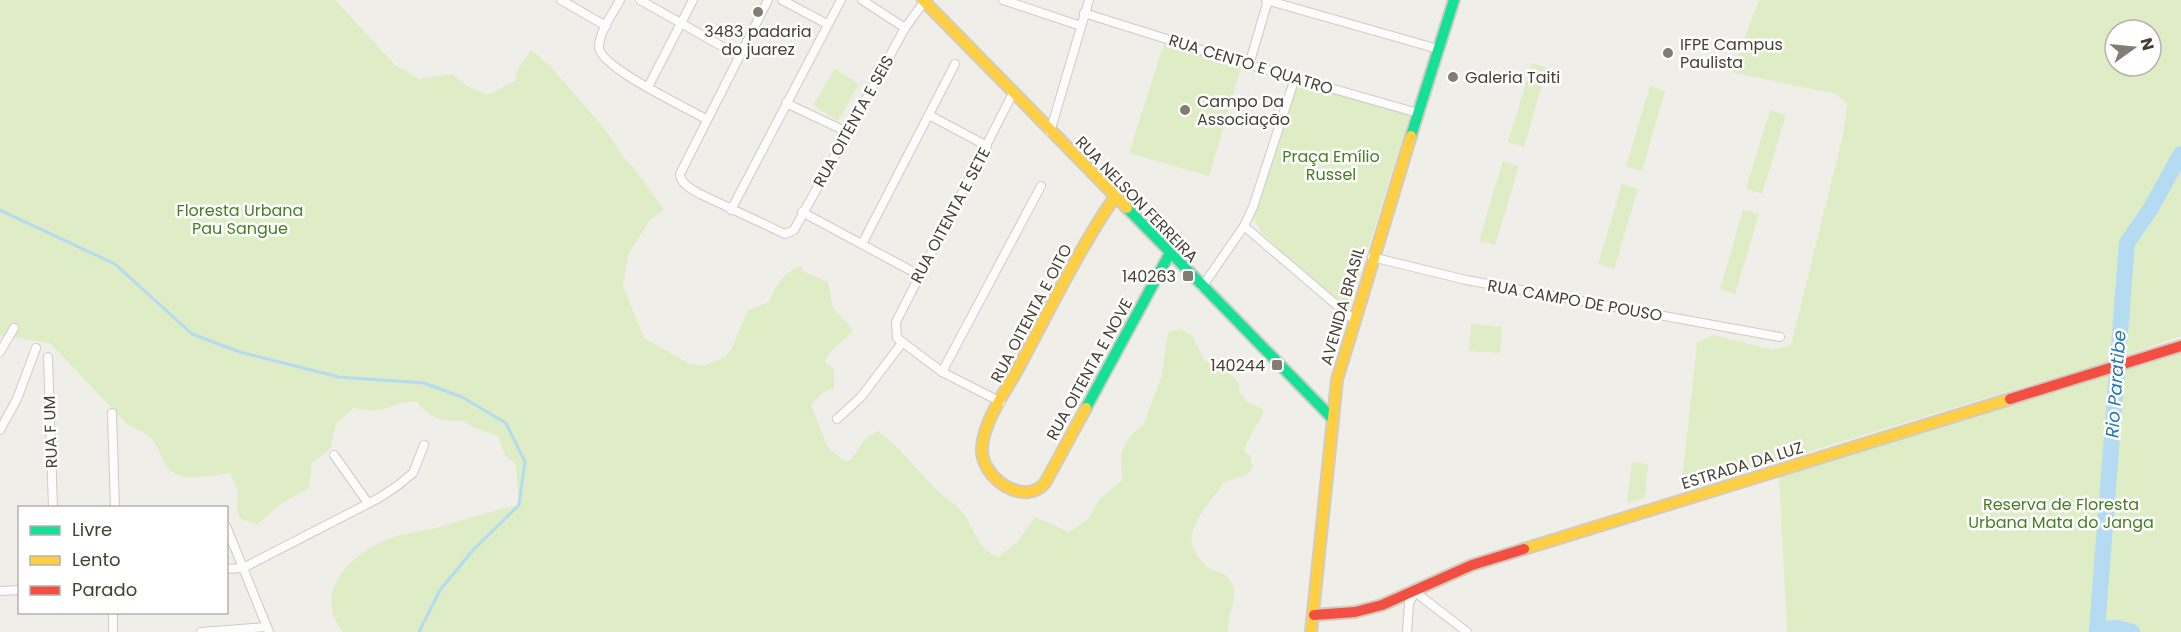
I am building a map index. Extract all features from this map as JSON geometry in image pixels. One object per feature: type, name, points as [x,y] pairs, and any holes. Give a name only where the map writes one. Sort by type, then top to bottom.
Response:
[{"type":"main road","name":"AVENIDA BRASIL","points":[[1311,632],[1337,380],[1372,257],[1454,0]]},
{"type":"main road","name":"RUA NELSON FERREIRA","points":[[923,1],[1332,418]]},
{"type":"main road","name":"RUA OITENTA E OITO","points":[[982,446],[1001,402],[1069,273],[1114,198]]},
{"type":"main road","name":"RUA OITENTA E NOVE","points":[[982,446],[984,463],[990,474],[1000,482],[1024,494],[1030,494],[1045,483],[1170,253]]},
{"type":"main road","name":"ESTRADA DA LUZ","points":[[1314,615],[1355,612],[1415,592],[1492,559],[2181,346]]},
{"type":"street","points":[[561,0],[606,26]]},
{"type":"street","points":[[620,0],[606,26],[599,46],[603,57],[648,87],[706,118]]},
{"type":"street","points":[[640,0],[739,56]]},
{"type":"street","points":[[648,87],[693,0]]},
{"type":"street","points":[[768,0],[683,167],[681,180],[687,186],[731,210],[841,0]]},
{"type":"street","points":[[782,0],[827,24]]},
{"type":"street","points":[[862,0],[905,28]]},
{"type":"street","points":[[1003,0],[1081,26]]},
{"type":"street","points":[[1050,132],[1089,0]]},
{"type":"street","points":[[1249,65],[1268,0],[1438,50]]},
{"type":"street","name":"RUA OITENTA E SEIS","points":[[731,210],[780,233],[789,234],[794,230],[905,28],[923,1]]},
{"type":"street","name":"RUA CENTO E QUATRO","points":[[1084,14],[1249,65],[1418,113]]},
{"type":"street","points":[[862,244],[955,64]]},
{"type":"street","points":[[1202,287],[1244,226],[1253,207],[1295,78]]},
{"type":"street","name":"RUA OITENTA E SETE","points":[[899,341],[898,313],[1013,93]]},
{"type":"street","points":[[786,103],[847,132]]},
{"type":"street","points":[[929,115],[987,146]]},
{"type":"street","points":[[942,372],[1041,186]]},
{"type":"street","points":[[802,212],[919,274]]},
{"type":"street","points":[[1244,226],[1353,319]]},
{"type":"street","name":"RUA CAMPO DE POUSO","points":[[1372,257],[1466,280],[1780,337]]},
{"type":"street","points":[[0,352],[14,328]]},
{"type":"street","points":[[837,419],[861,397],[899,341],[942,372],[1001,402]]},
{"type":"street","points":[[0,430],[17,399],[36,348]]},
{"type":"street","name":"RUA F UM","points":[[48,357],[53,506]]},
{"type":"street","points":[[112,413],[115,506]]},
{"type":"street","points":[[228,569],[243,568],[368,503],[413,473],[424,445]]},
{"type":"street","points":[[334,455],[368,503]]},
{"type":"street","points":[[201,632],[268,629],[228,531]]},
{"type":"street","points":[[0,591],[18,590]]},
{"type":"street","points":[[1407,632],[1409,603],[1415,592],[1467,632]]},
{"type":"street","points":[[113,614],[113,632]]},
{"type":"green space","name":"Floresta Urbana Pau Sangue","points":[[0,0],[335,0],[394,64],[419,79],[453,74],[466,86],[488,95],[515,81],[518,69],[531,50],[551,67],[608,133],[623,157],[664,210],[649,221],[628,255],[623,286],[644,338],[690,364],[704,366],[725,357],[732,348],[748,310],[769,302],[778,285],[790,272],[801,266],[804,272],[828,282],[833,308],[853,330],[835,347],[825,362],[834,369],[834,388],[822,393],[811,405],[828,448],[845,461],[851,460],[866,438],[878,431],[937,490],[959,508],[980,543],[991,554],[999,557],[1018,541],[1035,517],[1069,532],[1087,520],[1099,500],[1122,480],[1121,453],[1131,435],[1144,424],[1162,375],[1168,332],[1179,329],[1192,335],[1204,360],[1227,370],[1239,383],[1240,393],[1246,401],[1264,410],[1244,451],[1250,456],[1253,468],[1246,475],[1224,482],[1198,518],[1192,538],[1193,548],[1199,558],[1209,568],[1224,574],[1231,582],[1234,595],[1228,632],[343,632],[334,618],[331,603],[333,590],[339,577],[348,566],[359,556],[385,540],[519,505],[516,465],[505,455],[498,436],[472,427],[464,420],[450,421],[432,416],[417,402],[376,410],[353,408],[336,424],[330,449],[312,463],[309,488],[279,505],[258,524],[241,519],[237,512],[238,491],[230,473],[188,477],[173,472],[165,464],[152,439],[125,422],[50,343],[0,335]]},
{"type":"green space","points":[[1759,0],[2181,0],[2181,336],[2114,359],[1686,489],[1682,482],[1697,343],[1713,335],[1773,350],[1791,345],[1844,131],[1847,104],[1836,94],[1732,72]]},
{"type":"green space","name":"Campo Da Associação","points":[[1164,44],[1241,67],[1209,176],[1129,153]]},
{"type":"green space","points":[[1532,63],[1547,68],[1524,147],[1508,142]]},
{"type":"green space","points":[[835,69],[859,84],[838,121],[813,105]]},
{"type":"green space","name":"Praça Emílio Russel","points":[[1297,82],[1410,114],[1348,313],[1262,233],[1253,217]]},
{"type":"green space","points":[[1650,86],[1665,91],[1642,171],[1626,166]]},
{"type":"green space","points":[[1770,110],[1786,115],[1762,194],[1746,189]]},
{"type":"green space","points":[[1503,161],[1519,166],[1495,245],[1479,241]]},
{"type":"green space","points":[[1622,184],[1638,189],[1614,269],[1598,264]]},
{"type":"green space","points":[[1743,210],[1759,214],[1735,294],[1720,289]]},
{"type":"green space","points":[[1471,324],[1502,327],[1500,353],[1469,351]]},
{"type":"green space","name":"Reserva de Floresta Urbana Mata do Janga","points":[[2181,351],[2181,632],[1787,632],[1779,474]]},
{"type":"green space","points":[[1632,462],[1648,464],[1645,498],[1627,503]]},
{"type":"waterway","name":"Rio Paratibe","points":[[2097,629],[2127,243],[2151,208],[2181,154]]},
{"type":"waterway","points":[[0,210],[115,264],[192,334],[240,352],[339,377],[424,383],[462,397],[506,423],[525,462],[519,505],[474,549],[440,590],[419,632]]},
{"type":"waterway","name":"Rio Paratibe","points":[[2097,632],[2097,629],[2117,628],[2132,632]]},
{"type":"traffic: fast","points":[[1411,136],[1454,0]]},
{"type":"traffic: fast","points":[[1127,208],[1332,418]]},
{"type":"traffic: fast","points":[[1086,408],[1170,253]]},
{"type":"traffic: slow","points":[[923,0],[1127,208]]},
{"type":"traffic: slow","points":[[1311,632],[1337,380],[1411,136]]},
{"type":"traffic: slow","points":[[1086,408],[1045,483],[1036,490],[1015,491],[1005,486],[988,469],[983,459],[982,448],[991,416],[1076,259],[1114,198]]},
{"type":"traffic: slow","points":[[1524,549],[2010,399]]},
{"type":"traffic: jam","points":[[2010,399],[2181,346]]},
{"type":"traffic: jam","points":[[1314,615],[1355,612],[1382,605],[1472,565],[1524,549]]},
{"type":"place","name":"3483 padaria do juarez","points":[[758,12]]},
{"type":"place","name":"IFPE Campus Paulista","points":[[1668,53]]},
{"type":"place","name":"Galeria Taiti","points":[[1453,77]]},
{"type":"place","name":"Campo Da Associação","points":[[1185,110]]},
{"type":"place","name":"140263","points":[[1188,276]]},
{"type":"place","name":"140244","points":[[1277,365]]}]
